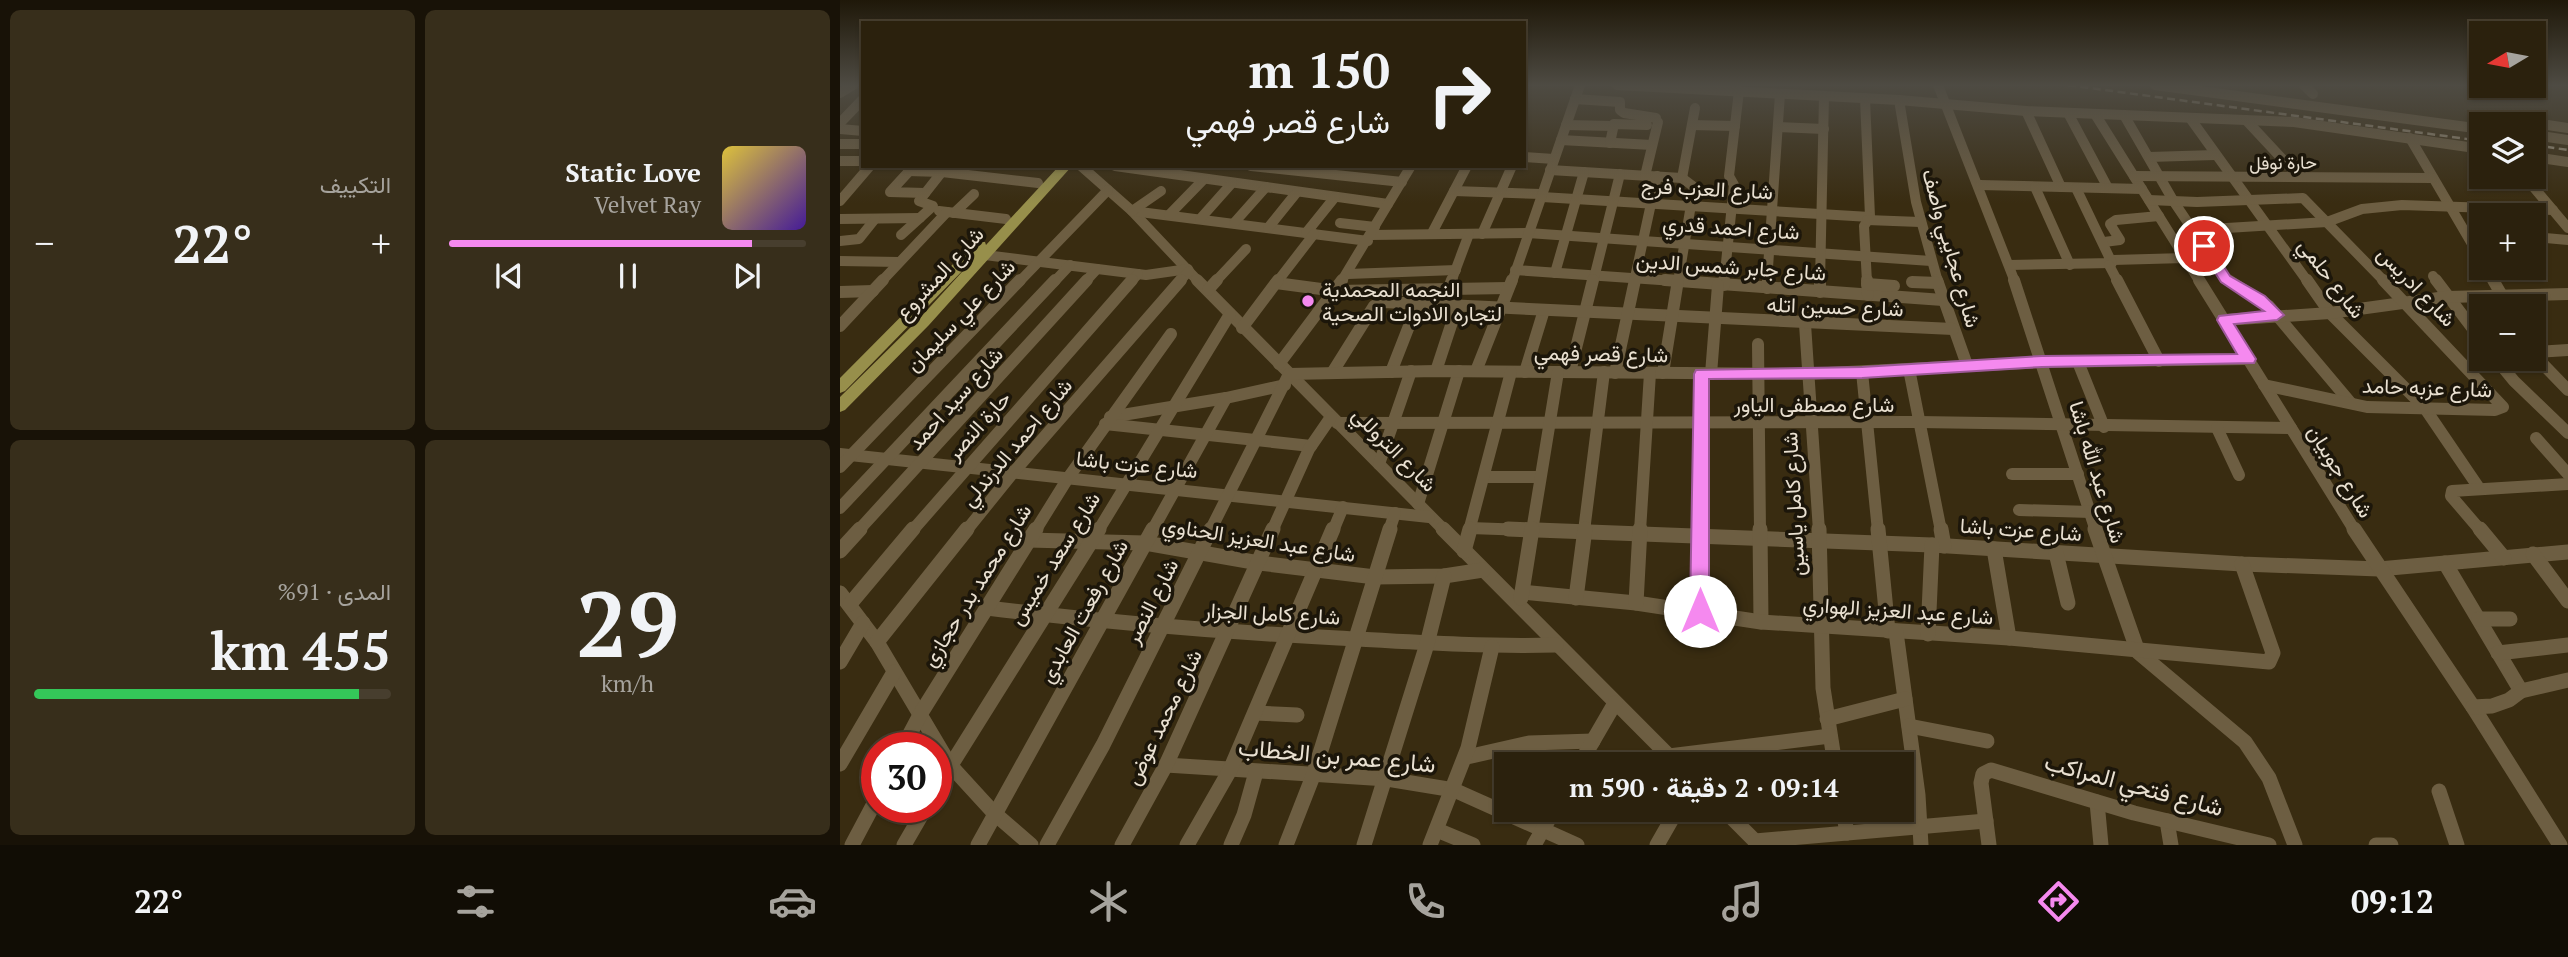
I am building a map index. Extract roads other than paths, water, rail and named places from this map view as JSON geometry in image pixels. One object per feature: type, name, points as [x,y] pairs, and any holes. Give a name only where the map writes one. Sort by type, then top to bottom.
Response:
[{"type":"main road","name":"شارع المشروع","points":[[840,387],[1006,219],[1051,168]]},
{"type":"main road","name":"شارع المشروع","points":[[840,405],[924,322],[1064,168]]},
{"type":"street","points":[[1645,176],[1656,124]]},
{"type":"street","points":[[1820,292],[1824,124]]},
{"type":"street","points":[[1865,124],[1868,218],[1864,226],[1868,290],[1894,286]]},
{"type":"street","name":"شارع عجايبي واصف","points":[[1902,124],[1920,222],[1943,300],[1967,365]]},
{"type":"street","name":"شارع عبد الله باشا","points":[[1955,124],[2009,265],[2138,652]]},
{"type":"street","points":[[2032,124],[2061,187]]},
{"type":"street","points":[[2074,124],[2108,188]]},
{"type":"street","name":"شارع جوبيان","points":[[2102,124],[2379,569],[2473,707],[2560,845]]},
{"type":"street","points":[[2129,124],[2174,202],[2225,279],[2260,300],[2277,315],[2350,402]]},
{"type":"street","name":"شارع حلمي","points":[[2194,124],[2330,313],[2424,407],[2479,488]]},
{"type":"street","points":[[2250,124],[2299,177]]},
{"type":"street","points":[[2287,124],[2309,130],[2469,148]]},
{"type":"street","points":[[1476,371],[1503,307],[1566,125],[1613,126],[1610,142]]},
{"type":"street","points":[[1685,180],[1692,125],[1735,127],[1730,180],[1734,185],[1728,247],[1706,374],[1701,424],[1700,611]]},
{"type":"street","points":[[2546,125],[2568,128]]},
{"type":"street","points":[[1767,288],[1778,127],[1824,130]]},
{"type":"street","points":[[840,129],[861,131]]},
{"type":"street","points":[[2546,137],[2568,140]]},
{"type":"street","points":[[1561,140],[1652,145]]},
{"type":"street","points":[[2412,141],[2469,152]]},
{"type":"street","points":[[2412,141],[2469,240]]},
{"type":"street","points":[[840,144],[861,144]]},
{"type":"street","points":[[2148,157],[2215,155]]},
{"type":"street","points":[[1526,157],[1554,159]]},
{"type":"street","points":[[2546,158],[2568,162]]},
{"type":"street","points":[[840,161],[861,160]]},
{"type":"street","points":[[2546,164],[2568,167]]},
{"type":"street","points":[[840,201],[868,168]]},
{"type":"street","name":"شارع التروللي","points":[[1083,168],[1132,211],[1284,375],[1379,464],[1483,570],[1520,599],[1556,645],[1664,752]]},
{"type":"street","points":[[1128,168],[1388,204]]},
{"type":"street","points":[[1277,168],[1402,182]]},
{"type":"street","points":[[1352,177],[1358,168]]},
{"type":"street","points":[[1107,421],[1226,398],[1284,375],[1348,274],[1410,168]]},
{"type":"street","points":[[1432,233],[1466,168]]},
{"type":"street","points":[[1482,234],[1511,168]]},
{"type":"street","points":[[1006,219],[923,206],[891,193],[911,169],[944,169],[1038,183]]},
{"type":"street","points":[[901,235],[923,206],[944,169]]},
{"type":"street","points":[[1550,170],[1657,176],[1685,180],[1695,190],[1673,317],[1657,373],[1647,423],[1636,603]]},
{"type":"street","points":[[1555,273],[1584,172]]},
{"type":"street","points":[[1520,599],[1550,422],[1585,313],[1620,174]]},
{"type":"street","name":"حارة نوفل","points":[[2134,176],[2233,179],[2376,175],[2432,178]]},
{"type":"street","points":[[1576,598],[1598,422],[1609,373],[1627,315],[1657,176]]},
{"type":"street","points":[[1169,215],[1204,180]]},
{"type":"street","points":[[1200,219],[1232,183]]},
{"type":"street","points":[[1980,185],[2108,188],[2174,202],[2248,198]]},
{"type":"street","points":[[1234,223],[1266,187]]},
{"type":"street","points":[[2035,187],[2070,265]]},
{"type":"street","points":[[2077,188],[2160,361]]},
{"type":"street","points":[[2535,189],[2568,228]]},
{"type":"street","name":"شارع علي سليمان","points":[[840,467],[845,455],[1108,190]]},
{"type":"street","points":[[1132,211],[1161,191]]},
{"type":"street","points":[[1454,191],[1542,196]]},
{"type":"street","points":[[1268,228],[1297,192]]},
{"type":"street","points":[[842,322],[950,212],[974,194]]},
{"type":"street","name":"شارع العزب فرج","points":[[1542,196],[1920,222]]},
{"type":"street","points":[[1242,328],[1335,197]]},
{"type":"street","name":"شارع ادريس","points":[[2248,198],[2303,198],[2502,403]]},
{"type":"street","points":[[840,219],[875,219],[923,206]]},
{"type":"street","points":[[2194,230],[2326,222],[2362,209],[2448,206],[2553,210]]},
{"type":"street","points":[[1132,211],[1310,233],[1371,234]]},
{"type":"street","points":[[2104,242],[2120,240],[2110,224],[2116,220],[2159,216]]},
{"type":"street","points":[[840,242],[859,239],[875,219]]},
{"type":"street","points":[[1340,223],[1371,234]]},
{"type":"street","name":"شارع احمد قدري","points":[[1371,234],[1528,233],[1931,261]]},
{"type":"street","points":[[1449,288],[1469,234]]},
{"type":"street","points":[[2546,238],[2568,240]]},
{"type":"street","points":[[1208,290],[1246,249]]},
{"type":"street","points":[[861,261],[871,250]]},
{"type":"street","points":[[985,255],[1138,274],[1162,275],[1189,270]]},
{"type":"street","points":[[2009,265],[2070,265],[2185,258]]},
{"type":"street","points":[[840,261],[899,262]]},
{"type":"street","points":[[840,508],[1070,265]]},
{"type":"street","name":"شارع سيد احمد","points":[[840,551],[1097,269]]},
{"type":"street","name":"شارع احمد الدرندلي","points":[[877,642],[1012,474],[1189,270]]},
{"type":"street","points":[[1348,274],[1456,270]]},
{"type":"street","name":"شارع جابر شمس الدين","points":[[1515,270],[1820,292],[1868,290],[1943,300]]},
{"type":"street","name":"حارة النصر","points":[[843,598],[965,468],[1138,274]]},
{"type":"street","points":[[2433,275],[2446,297],[2469,325]]},
{"type":"street","points":[[1912,282],[1938,283]]},
{"type":"street","points":[[1276,283],[1336,291],[1508,288]]},
{"type":"street","points":[[840,292],[873,291]]},
{"type":"street","points":[[2546,297],[2568,294]]},
{"type":"street","points":[[2224,320],[2330,313],[2446,297],[2469,299]]},
{"type":"street","name":"شارع حسين اتله","points":[[1332,373],[1374,306],[1379,303],[1458,304],[1715,320],[1953,329]]},
{"type":"street","points":[[1391,372],[1418,303]]},
{"type":"street","points":[[1436,371],[1458,304]]},
{"type":"street","points":[[1525,372],[1544,310]]},
{"type":"street","name":"شارع سعد خميس","points":[[952,762],[1047,614],[1230,314]]},
{"type":"street","name":"شارع كامل ياسين","points":[[1805,324],[1820,542],[1821,627],[1827,719],[1833,752]]},
{"type":"street","name":"شارع محمد بدر حجازي","points":[[910,732],[1068,478],[1171,334]]},
{"type":"street","points":[[1758,344],[1761,622]]},
{"type":"street","points":[[2546,352],[2568,350]]},
{"type":"street","name":"شارع قصر فهمي","points":[[1284,375],[1411,371],[1808,374],[2042,362],[2248,359]]},
{"type":"street","points":[[2078,362],[2104,427]]},
{"type":"street","points":[[2546,366],[2568,390]]},
{"type":"street","points":[[1909,369],[1938,545],[1928,634]]},
{"type":"street","points":[[1379,464],[1411,371]]},
{"type":"street","points":[[1418,504],[1459,371]]},
{"type":"street","points":[[2506,371],[2568,433]]},
{"type":"street","points":[[1464,551],[1511,372]]},
{"type":"street","points":[[1862,372],[1880,544],[1909,726],[1921,845]]},
{"type":"street","name":"شارع النصر","points":[[1048,845],[1103,745],[1200,553],[1284,375]]},
{"type":"street","name":"شارع عزبه حامد","points":[[2264,384],[2367,407],[2500,410],[2502,403]]},
{"type":"street","name":"شارع رفعت العابدي","points":[[978,845],[1226,398]]},
{"type":"street","name":"شارع مصطفى الياور","points":[[1334,420],[1701,424],[1919,422],[2064,427],[2291,428]]},
{"type":"street","name":"شارع محمد عوض","points":[[1122,845],[1166,765],[1311,446],[1334,420]]},
{"type":"street","points":[[1107,421],[1159,430],[1311,446]]},
{"type":"street","points":[[2217,428],[2239,475]]},
{"type":"street","points":[[2536,438],[2568,474]]},
{"type":"street","name":"شارع عزت باشا","points":[[845,455],[1429,517]]},
{"type":"street","points":[[2012,474],[2078,474]]},
{"type":"street","points":[[1484,477],[1541,477]]},
{"type":"street","points":[[2504,558],[2451,496],[2455,489],[2568,484]]},
{"type":"street","points":[[1187,845],[1230,770],[1343,507]]},
{"type":"street","points":[[2019,510],[2091,512]]},
{"type":"street","points":[[1286,845],[1313,776],[1395,513]]},
{"type":"street","name":"شارع عزت باشا","points":[[1470,528],[1938,545],[2242,564],[2379,569],[2568,552]]},
{"type":"street","name":"شارع عبد العزيز الحناوي","points":[[1028,540],[1145,543],[1259,563],[1375,577],[1444,576],[1483,570]]},
{"type":"street","points":[[1994,549],[2009,638]]},
{"type":"street","points":[[2056,553],[2068,603]]},
{"type":"street","points":[[2533,554],[2568,601]]},
{"type":"street","points":[[2445,563],[2521,691]]},
{"type":"street","name":"شارع عبد العزيز الهواري","points":[[1520,599],[1576,598],[1636,603],[1761,622],[2009,638],[2264,663],[2272,660],[2273,653],[2242,564]]},
{"type":"street","points":[[1364,845],[1387,779],[1444,576]]},
{"type":"street","points":[[843,598],[877,642],[931,732]]},
{"type":"street","name":"شارع كامل الجزار","points":[[987,607],[1102,622],[1227,632],[1492,647],[1556,645]]},
{"type":"street","points":[[2479,619],[2510,619]]},
{"type":"street","points":[[840,662],[863,623]]},
{"type":"street","points":[[2498,653],[2568,645]]},
{"type":"street","points":[[1473,845],[1433,837],[1467,757],[1481,706],[1492,647]]},
{"type":"street","points":[[2138,652],[2258,756],[2269,774],[2295,845]]},
{"type":"street","points":[[840,764],[894,672]]},
{"type":"street","points":[[2473,707],[2492,706],[2508,701],[2521,691],[2568,680]]},
{"type":"street","points":[[1827,719],[1905,699]]},
{"type":"street","points":[[1586,752],[1615,703]]},
{"type":"street","points":[[1255,713],[1297,715]]},
{"type":"street","points":[[1909,726],[1987,741]]},
{"type":"street","points":[[1730,752],[1830,736]]},
{"type":"street","points":[[1467,757],[1530,741],[1592,741]]},
{"type":"street","name":"شارع عمر بن الخطاب","points":[[1166,765],[1387,779],[1454,790],[1538,837],[1577,845]]},
{"type":"street","points":[[952,767],[994,813],[1031,845]]},
{"type":"street","name":"شارع فتحي المراكب","points":[[1987,772],[1996,771],[2167,821],[2269,845]]},
{"type":"street","points":[[1231,845],[1244,815],[1256,772]]},
{"type":"street","points":[[1987,772],[1981,783],[1989,845]]},
{"type":"street","points":[[2439,792],[2457,845]]},
{"type":"street","points":[[2097,802],[2101,845]]},
{"type":"street","points":[[1736,822],[1757,843],[1986,821]]},
{"type":"street","points":[[2167,821],[2171,845]]},
{"type":"street","points":[[1657,845],[1670,822]]},
{"type":"street","points":[[1845,822],[1847,833]]},
{"type":"street","points":[[852,845],[864,823]]},
{"type":"street","points":[[904,845],[917,823]]},
{"type":"street","points":[[2376,845],[2390,845]]},
{"type":"railway","points":[[2360,124],[2469,139]]},
{"type":"railway","points":[[2546,147],[2568,150]]},
{"type":"place","name":"النجمه المحمدية لتجاره الادوات الصحية","points":[[1308,301]]}]
